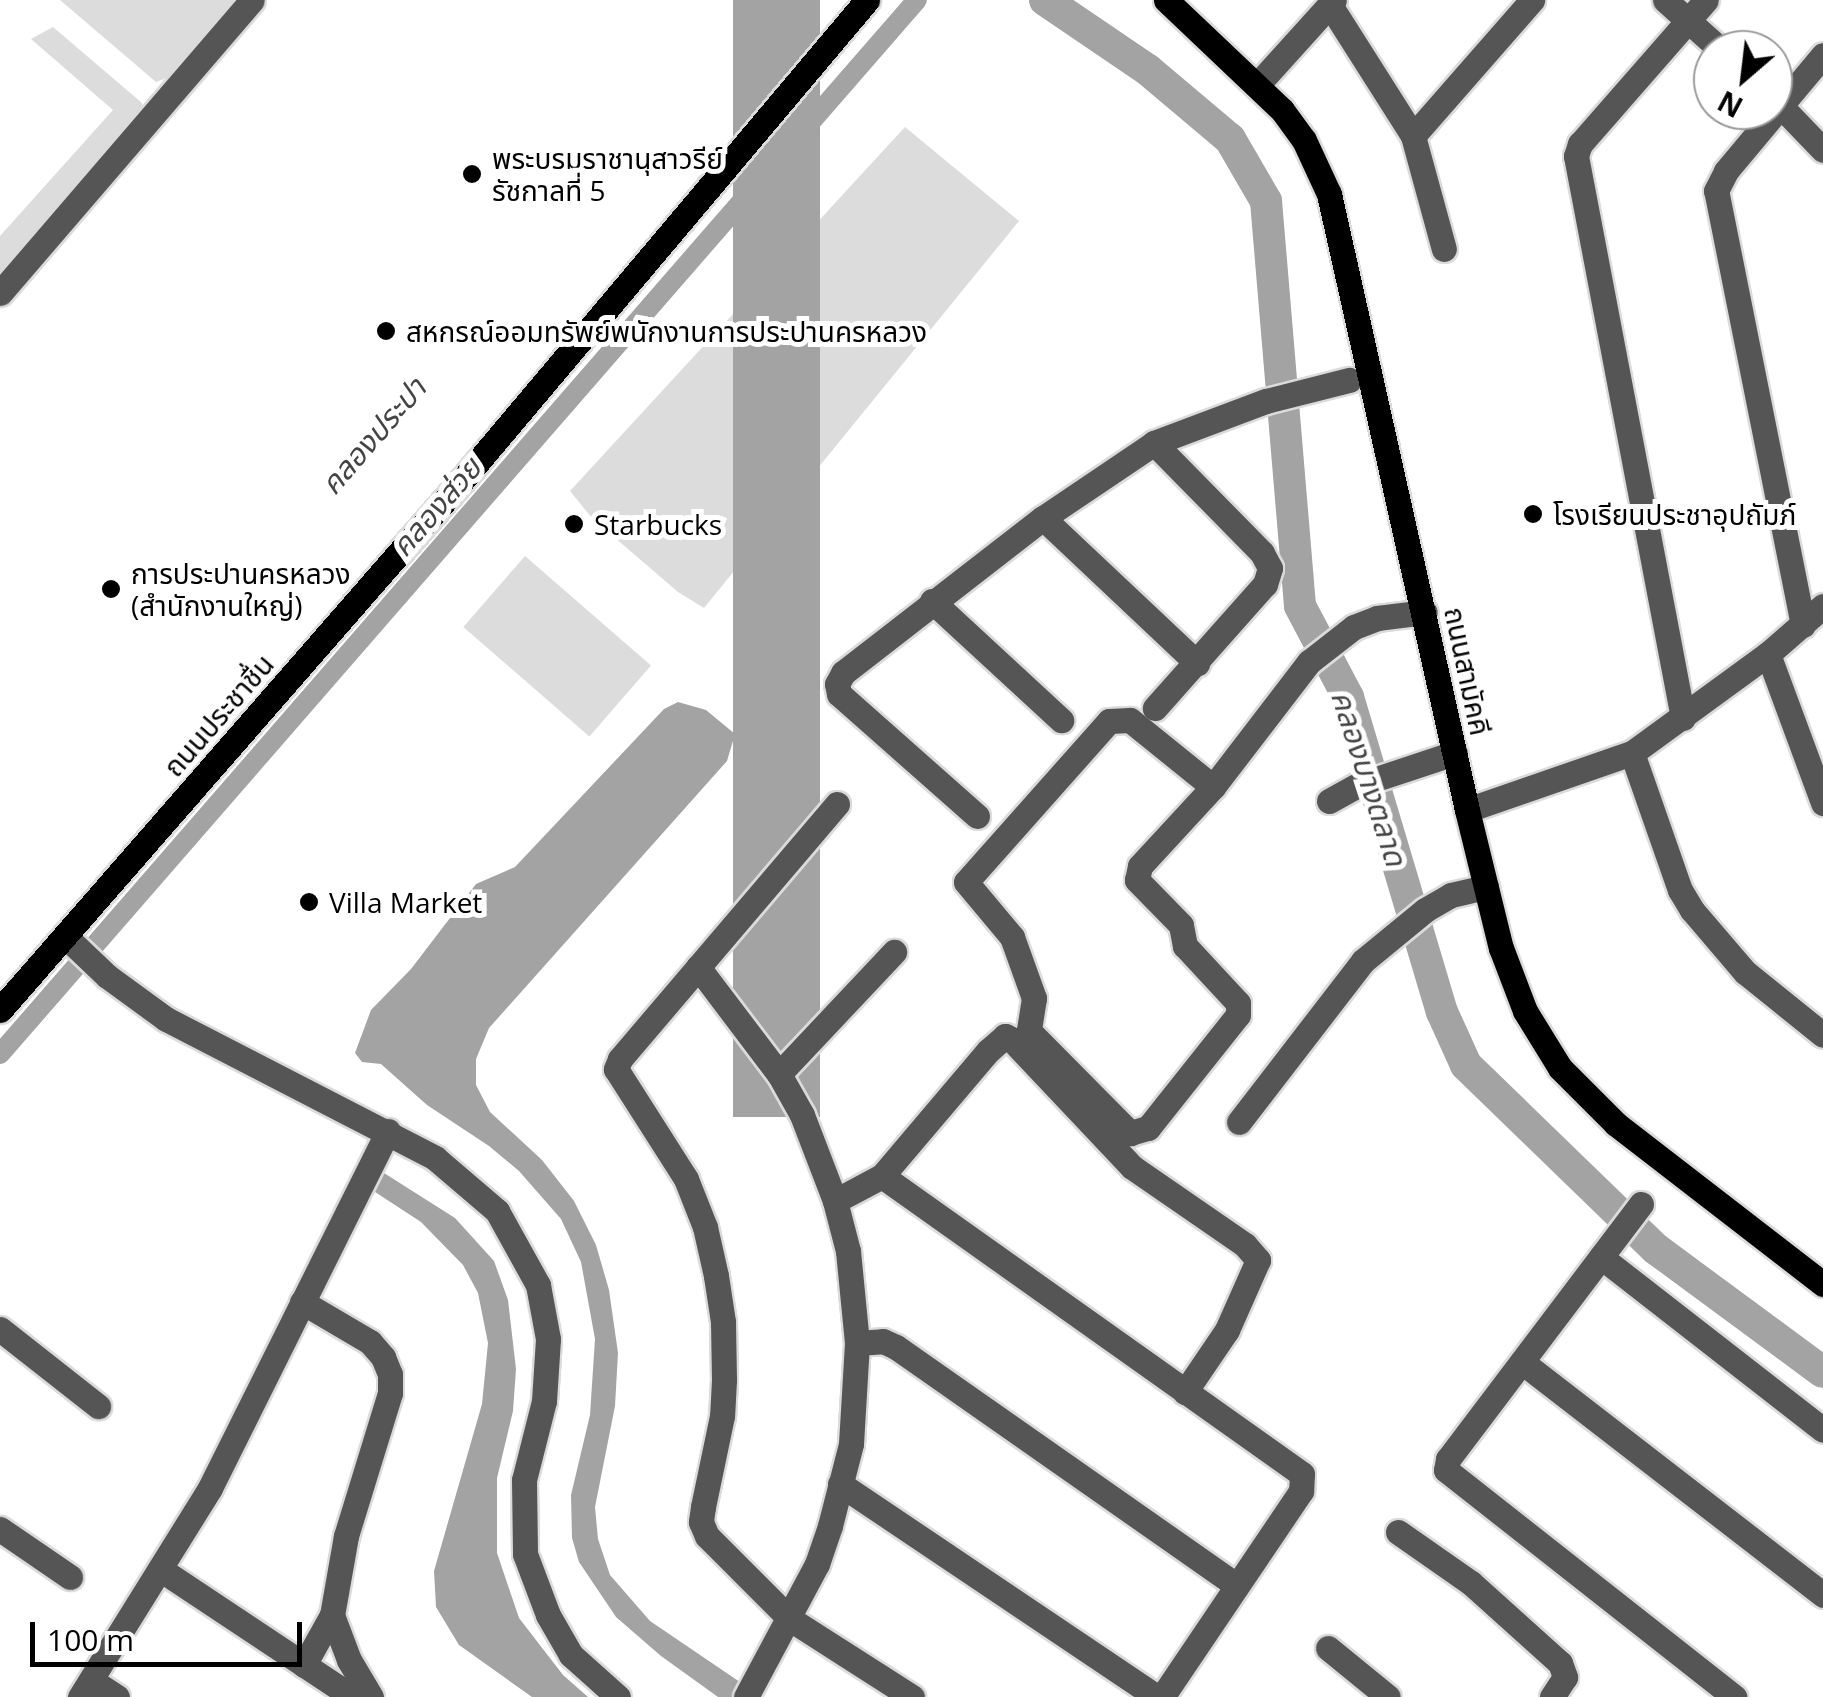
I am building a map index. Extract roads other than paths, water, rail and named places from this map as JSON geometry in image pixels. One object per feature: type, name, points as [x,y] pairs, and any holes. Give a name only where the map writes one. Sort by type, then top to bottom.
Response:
[{"type":"main road","name":"ถนนสามัคคี","points":[[1166,0],[1258,84],[1304,140],[1329,194],[1486,887],[1514,987],[1540,1039],[1568,1078],[1670,1168],[1823,1284]]},
{"type":"main road","name":"ถนนประชาชื่น","points":[[0,1010],[71,942],[863,1]]},
{"type":"street","points":[[0,292],[252,0]]},
{"type":"street","points":[[1413,136],[1532,0]]},
{"type":"street","points":[[1665,0],[1699,30]]},
{"type":"street","points":[[1683,718],[1576,156],[1580,144],[1706,0]]},
{"type":"street","points":[[1258,84],[1332,2],[1413,136],[1444,249]]},
{"type":"street","points":[[1793,86],[1823,55]]},
{"type":"street","points":[[1793,119],[1823,150]]},
{"type":"street","points":[[1756,130],[1716,190],[1803,625]]},
{"type":"street","points":[[976,816],[839,694],[837,684],[843,673],[1043,518],[1154,443],[1266,401],[1349,380]]},
{"type":"street","points":[[1154,443],[1262,553],[1270,568],[1265,584],[1156,708]]},
{"type":"street","points":[[1043,518],[1197,663]]},
{"type":"street","points":[[932,602],[1061,720]]},
{"type":"street","points":[[1467,810],[1632,753],[1768,654],[1823,606]]},
{"type":"street","points":[[1212,787],[1130,720],[1109,721],[966,882],[1012,937],[1034,998],[1030,1031],[1130,1134],[1148,1128],[1238,1015],[1238,1003],[1185,946],[1181,925],[1137,880],[1140,866],[1212,787],[1309,662],[1354,628],[1377,618],[1424,612]]},
{"type":"street","points":[[1768,654],[1823,803]]},
{"type":"street","points":[[1329,800],[1398,770],[1455,753]]},
{"type":"street","points":[[1632,753],[1680,890],[1692,910],[1744,972],[1823,1035]]},
{"type":"street","points":[[837,804],[620,1059],[616,1070],[686,1178],[705,1227],[716,1276],[724,1322],[722,1416],[702,1522],[718,1551],[790,1619],[912,1697]]},
{"type":"street","points":[[1239,1122],[1363,961],[1425,910],[1451,895],[1486,887]]},
{"type":"street","points":[[71,942],[107,976],[166,1019],[435,1158],[482,1196],[514,1239],[538,1285],[548,1370],[524,1480],[525,1554],[548,1615],[570,1655],[618,1697]]},
{"type":"street","points":[[780,1074],[894,952]]},
{"type":"street","points":[[698,967],[780,1074],[802,1115],[835,1201],[848,1251],[858,1342],[851,1444],[817,1564],[750,1691]]},
{"type":"street","points":[[835,1201],[882,1176],[988,1050],[1005,1036],[1132,1167],[1245,1244],[1258,1260],[1227,1330],[1185,1392]]},
{"type":"street","points":[[117,1697],[86,1688],[218,1472],[388,1131]]},
{"type":"street","points":[[840,1484],[1160,1697],[1300,1491],[1304,1479],[1296,1467],[882,1176]]},
{"type":"street","points":[[1641,1204],[1448,1459],[1449,1477],[1734,1697]]},
{"type":"street","points":[[1608,1248],[1823,1430]]},
{"type":"street","points":[[302,1302],[370,1342],[384,1357],[390,1374],[390,1392],[346,1536],[332,1615],[304,1665]]},
{"type":"street","points":[[0,1329],[98,1406]]},
{"type":"street","points":[[858,1342],[883,1340],[896,1347],[1236,1585]]},
{"type":"street","points":[[1522,1362],[1823,1594]]},
{"type":"street","points":[[0,1530],[70,1577]]},
{"type":"street","points":[[1398,1532],[1471,1583],[1560,1663],[1566,1677],[1552,1697]]},
{"type":"street","points":[[160,1569],[353,1697]]},
{"type":"street","points":[[332,1615],[349,1660],[371,1697]]},
{"type":"street","points":[[1328,1648],[1388,1697]]},
{"type":"water","points":[[733,0],[820,0],[820,1117],[733,1117]]},
{"type":"water","points":[[678,702],[706,710],[735,734],[727,761],[489,1028],[476,1059],[476,1085],[490,1112],[542,1160],[574,1201],[596,1245],[609,1290],[618,1353],[615,1406],[595,1507],[598,1539],[610,1575],[650,1621],[762,1697],[718,1697],[661,1656],[616,1617],[579,1562],[572,1538],[571,1495],[590,1415],[595,1339],[581,1262],[561,1219],[519,1171],[489,1146],[427,1105],[381,1064],[362,1062],[355,1053],[371,1010],[411,969],[476,884],[515,867],[664,709]]},
{"type":"water","points":[[384,1173],[455,1218],[494,1261],[508,1300],[516,1369],[513,1411],[497,1478],[497,1553],[519,1618],[563,1675],[588,1697],[532,1697],[459,1645],[436,1607],[434,1571],[482,1404],[488,1343],[478,1293],[463,1265],[421,1222],[372,1190]]},
{"type":"waterway","name":"คลองส่วย","points":[[0,1054],[917,0]]},
{"type":"waterway","name":"คลองบางตลาด","points":[[1045,0],[1148,70],[1230,139],[1266,201],[1300,606],[1348,697],[1442,1012],[1466,1065],[1656,1249],[1823,1372]]},
{"type":"place","name":"พระบรมราชานุสาวรีย์ รัชกาลที่ 5","points":[[472,174]]},
{"type":"place","name":"สหกรณ์ออมทรัพย์พนักงานการประปานครหลวง","points":[[386,331]]},
{"type":"place","name":"โรงเรียนประชาอุปถัมภ์","points":[[1533,514]]},
{"type":"place","name":"Starbucks","points":[[574,524]]},
{"type":"place","name":"การประปานครหลวง (สำนักงานใหญ่)","points":[[111,589]]},
{"type":"place","name":"Villa Market","points":[[309,902]]},
{"type":"water label","name":"คลองประปา","points":[[373,436]]}]
